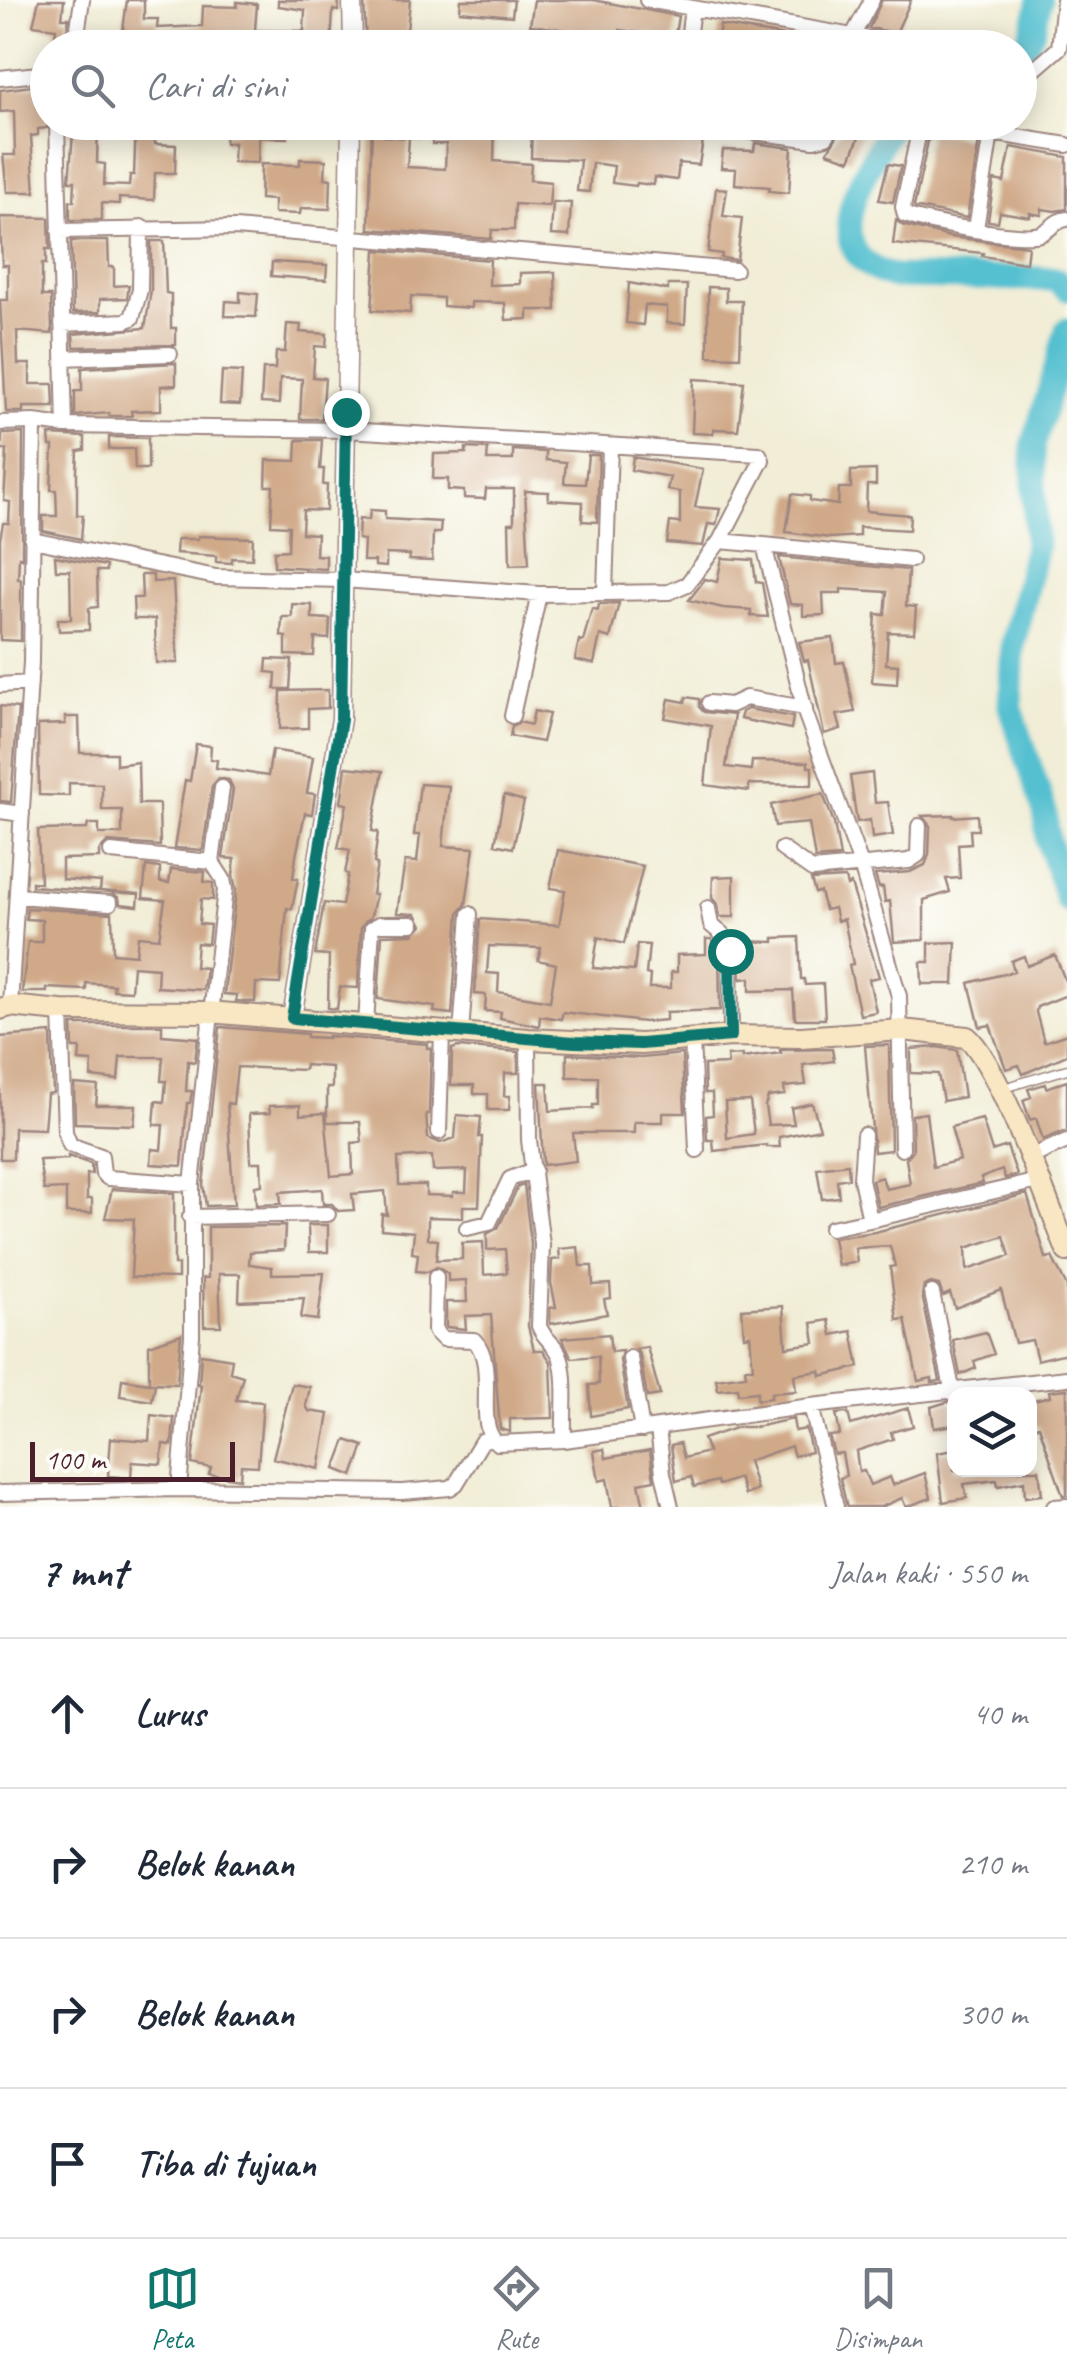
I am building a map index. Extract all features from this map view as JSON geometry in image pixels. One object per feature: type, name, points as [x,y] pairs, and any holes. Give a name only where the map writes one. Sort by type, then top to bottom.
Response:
[{"type":"main road","points":[[5,1007],[60,1012],[210,1012],[528,1040],[641,1044],[731,1036],[801,1037],[902,1030],[971,1038],[1000,1090],[1038,1181],[1060,1213],[1067,1251]]},
{"type":"street","points":[[78,30],[82,0]]},
{"type":"street","points":[[352,0],[353,30]]},
{"type":"street","points":[[647,0],[791,30]]},
{"type":"street","points":[[857,30],[872,0]]},
{"type":"street","points":[[1037,69],[1063,49],[1064,0]]},
{"type":"street","points":[[689,30],[692,8]]},
{"type":"street","points":[[0,78],[30,75]]},
{"type":"street","points":[[1037,139],[1067,145]]},
{"type":"street","points":[[57,140],[65,426]]},
{"type":"street","points":[[292,1018],[338,749],[343,666],[351,140]]},
{"type":"street","points":[[917,140],[904,212],[908,216],[976,229],[1036,234],[1060,219],[1067,219]]},
{"type":"street","points":[[976,229],[987,140]]},
{"type":"street","points":[[62,324],[125,322],[132,318],[140,290],[141,227]]},
{"type":"street","points":[[59,231],[235,228],[735,270]]},
{"type":"street","points":[[63,358],[170,354]]},
{"type":"street","points":[[0,422],[346,430],[759,454],[762,460],[720,541],[680,589],[656,594],[539,594],[193,574],[32,540]]},
{"type":"street","points":[[5,1007],[17,896],[30,683],[34,422]]},
{"type":"street","points":[[605,591],[610,446]]},
{"type":"street","points":[[720,541],[911,560]]},
{"type":"street","points":[[764,545],[805,708],[862,868],[895,979],[902,1030],[902,1149]]},
{"type":"street","points":[[512,716],[539,594]]},
{"type":"street","points":[[0,685],[30,683]]},
{"type":"street","points":[[708,703],[731,705],[746,698],[805,708]]},
{"type":"street","points":[[179,1490],[192,1336],[192,1184],[225,889],[212,862],[222,788]]},
{"type":"street","points":[[0,811],[22,814]]},
{"type":"street","points":[[782,848],[812,870],[862,868],[915,858],[919,826]]},
{"type":"street","points":[[110,852],[212,862]]},
{"type":"street","points":[[17,896],[110,903]]},
{"type":"street","points":[[708,908],[710,924],[730,946],[731,1036]]},
{"type":"street","points":[[439,1132],[470,914]]},
{"type":"street","points":[[366,1024],[372,928],[379,924],[412,924]]},
{"type":"street","points":[[60,1012],[65,1132],[70,1145],[100,1156],[103,1174],[108,1178],[192,1184]]},
{"type":"street","points":[[692,1039],[697,1150]]},
{"type":"street","points":[[528,1040],[527,1106],[542,1245],[539,1326],[562,1359],[564,1440]]},
{"type":"street","points":[[864,1135],[862,1178],[870,1220]]},
{"type":"street","points":[[1028,1158],[1067,1141]]},
{"type":"street","points":[[467,1228],[489,1223],[505,1184],[534,1170]]},
{"type":"street","points":[[831,1228],[1038,1181]]},
{"type":"street","points":[[190,1216],[328,1214]]},
{"type":"street","points":[[436,1277],[434,1320],[439,1337],[474,1340],[483,1352],[490,1438]]},
{"type":"street","points":[[932,1293],[952,1387]]},
{"type":"street","points":[[630,1358],[642,1430]]},
{"type":"street","points":[[999,1387],[1067,1378]]},
{"type":"street","points":[[0,1493],[402,1492],[450,1488],[482,1441],[490,1438],[504,1444],[564,1440],[811,1406],[947,1394]]},
{"type":"street","points":[[811,1406],[836,1507]]},
{"type":"street","points":[[658,1428],[671,1507]]},
{"type":"street","points":[[1054,1507],[1067,1506]]},
{"type":"lane","points":[[1000,1090],[1067,1069]]},
{"type":"building","points":[[39,0],[64,0],[62,18],[69,18],[67,30],[33,25]]},
{"type":"building","points":[[127,0],[144,0],[144,19],[158,19],[157,28],[202,26],[203,6],[257,4],[255,30],[123,30]]},
{"type":"building","points":[[278,0],[339,0],[338,11],[333,10],[332,30],[304,30],[305,10],[278,6]]},
{"type":"building","points":[[364,0],[410,0],[407,30],[365,30]]},
{"type":"building","points":[[461,0],[514,0],[512,16],[460,11]]},
{"type":"building","points":[[534,0],[593,0],[678,16],[676,30],[567,30],[530,25]]},
{"type":"building","points":[[882,0],[911,0],[897,30],[869,28]]},
{"type":"building","points":[[720,25],[749,30],[719,30]]},
{"type":"building","points":[[30,86],[35,192],[7,192],[3,155],[15,155],[14,111],[0,112],[0,90]]},
{"type":"building","points":[[72,140],[98,140],[97,163],[105,164],[104,185],[129,186],[130,175],[134,175],[135,140],[176,145],[175,173],[155,173],[154,200],[119,198],[119,204],[102,203],[102,220],[70,220],[75,181],[69,181]]},
{"type":"building","points":[[259,140],[258,163],[233,162],[234,143],[225,143]]},
{"type":"building","points":[[371,140],[409,140],[407,167],[445,169],[446,144],[432,144],[432,140],[495,140],[494,161],[531,164],[530,180],[551,182],[549,206],[515,204],[514,230],[492,230],[491,239],[369,229]]},
{"type":"building","points":[[532,140],[703,140],[699,165],[679,163],[677,180],[654,177],[653,185],[636,186],[612,183],[614,166],[592,163],[589,192],[577,191],[580,160],[531,158]]},
{"type":"building","points":[[835,140],[858,140],[850,160],[827,152]]},
{"type":"building","points":[[928,140],[979,141],[967,218],[914,207]]},
{"type":"building","points":[[755,143],[792,148],[789,193],[735,184],[736,169],[721,168],[723,150],[754,151]]},
{"type":"building","points":[[1011,147],[1067,157],[1067,209],[1042,209],[1041,215],[1030,213],[1030,217],[1000,212],[998,222],[988,221],[994,180],[1004,182]]},
{"type":"building","points":[[300,159],[326,160],[325,178],[331,179],[330,209],[301,208],[300,214],[274,213],[274,200],[260,199],[261,164],[300,165]]},
{"type":"building","points":[[888,164],[901,166],[893,202],[879,200]]},
{"type":"building","points":[[716,188],[727,189],[723,216],[742,218],[737,260],[708,252]]},
{"type":"building","points":[[553,202],[571,203],[569,236],[551,235]]},
{"type":"building","points":[[0,217],[49,218],[50,249],[46,249],[46,264],[42,264],[42,296],[51,296],[52,334],[17,331],[18,364],[30,364],[30,384],[53,384],[54,407],[23,407],[23,412],[6,412],[0,300],[8,300],[8,265],[2,265]]},
{"type":"building","points":[[896,220],[950,237],[1028,246],[1026,263],[982,256],[983,253],[893,244]]},
{"type":"building","points":[[71,241],[108,241],[114,286],[129,285],[127,298],[100,299],[100,312],[73,313]]},
{"type":"building","points":[[151,241],[164,241],[166,293],[171,294],[171,328],[176,328],[176,345],[74,347],[73,334],[145,328],[151,290]]},
{"type":"building","points":[[376,250],[490,260],[489,285],[520,284],[520,273],[555,272],[556,310],[528,310],[528,319],[506,320],[505,303],[471,302],[471,308],[443,306],[443,298],[411,296],[410,313],[372,310]]},
{"type":"building","points":[[272,262],[327,265],[326,280],[271,276]]},
{"type":"building","points":[[629,283],[668,290],[668,285],[687,285],[685,324],[667,323],[667,307],[645,305],[643,325],[626,323]]},
{"type":"building","points":[[708,287],[726,288],[726,301],[742,301],[740,357],[708,356]]},
{"type":"building","points":[[240,292],[258,294],[256,317],[225,316],[226,301],[240,302]]},
{"type":"building","points":[[287,324],[301,325],[300,332],[327,334],[326,347],[315,346],[313,377],[325,378],[322,419],[300,419],[302,379],[280,378],[279,404],[261,403],[263,369],[275,369],[276,352],[285,352]]},
{"type":"building","points":[[176,363],[176,385],[161,386],[161,410],[131,411],[132,416],[75,416],[75,391],[82,391],[82,368]]},
{"type":"building","points":[[222,371],[242,372],[240,405],[220,404]]},
{"type":"building","points":[[694,379],[744,382],[738,430],[692,433]]},
{"type":"building","points":[[23,433],[22,558],[19,557],[18,579],[21,641],[0,640],[0,539],[3,523],[9,523],[10,502],[4,501],[7,450],[1,450],[2,434]]},
{"type":"building","points":[[49,435],[85,437],[85,450],[78,451],[77,471],[77,515],[83,515],[81,539],[43,531],[43,516],[57,516],[56,490],[51,490],[53,446]]},
{"type":"building","points":[[109,437],[148,438],[148,469],[135,469],[134,449],[109,449]]},
{"type":"building","points":[[297,440],[322,440],[320,469],[324,469],[323,485],[327,485],[326,511],[303,510],[302,533],[317,534],[316,555],[326,556],[326,569],[274,566],[274,551],[288,550],[289,526],[271,525],[273,486],[266,486],[267,460],[296,461]]},
{"type":"building","points":[[466,448],[488,449],[487,460],[513,460],[513,450],[546,452],[546,460],[566,462],[564,483],[585,484],[588,455],[599,455],[597,522],[582,521],[583,502],[548,500],[549,492],[525,491],[529,564],[510,565],[509,523],[514,523],[514,489],[486,489],[485,499],[464,498],[464,491],[448,490],[448,479],[433,479],[434,454],[466,453]]},
{"type":"building","points":[[633,457],[703,469],[695,507],[720,509],[716,525],[708,524],[703,546],[667,543],[670,522],[680,523],[680,492],[667,490],[670,477],[631,470]]},
{"type":"building","points":[[876,470],[876,485],[867,485],[866,511],[910,515],[909,530],[859,527],[859,536],[830,538],[786,532],[792,494],[838,505],[839,488],[851,488],[851,471]]},
{"type":"building","points":[[370,510],[385,511],[385,519],[441,522],[440,533],[433,533],[432,561],[386,554],[386,567],[375,566],[375,561],[363,561],[359,519],[369,520]]},
{"type":"building","points":[[253,538],[252,559],[216,562],[216,556],[176,553],[177,539]]},
{"type":"building","points":[[55,556],[106,566],[106,571],[97,571],[98,607],[89,608],[89,630],[59,631],[58,619],[71,619],[70,570],[56,570]]},
{"type":"building","points":[[779,557],[908,570],[906,606],[916,607],[914,633],[888,632],[886,664],[898,665],[897,684],[872,682],[876,614],[885,615],[887,592],[841,589],[841,593],[823,593],[824,615],[803,616],[803,605],[790,604]]},
{"type":"building","points":[[722,558],[753,560],[768,617],[751,616],[751,610],[689,600],[705,579],[717,582]]},
{"type":"building","points":[[141,575],[153,575],[153,582],[173,581],[178,663],[156,663],[155,619],[134,619],[133,598],[142,598]]},
{"type":"building","points":[[619,603],[610,638],[600,635],[594,664],[575,660],[592,608],[598,610],[599,604]]},
{"type":"building","points":[[292,604],[312,605],[312,618],[330,619],[329,639],[315,638],[314,656],[286,655],[282,617],[292,617]]},
{"type":"building","points":[[833,638],[836,663],[844,662],[855,712],[837,715],[841,729],[824,734],[808,660],[804,661],[799,642]]},
{"type":"building","points":[[267,659],[292,660],[290,689],[275,689],[276,673],[266,672]]},
{"type":"building","points":[[328,690],[328,708],[308,709],[308,728],[280,729],[281,691]]},
{"type":"building","points":[[686,697],[699,699],[704,712],[734,715],[726,767],[751,770],[752,761],[808,762],[808,767],[812,767],[812,785],[749,784],[749,791],[705,785],[711,726],[665,718],[669,699],[685,702]]},
{"type":"building","points":[[0,706],[18,708],[11,802],[0,801]]},
{"type":"building","points":[[748,709],[793,717],[791,729],[740,719]]},
{"type":"building","points":[[534,711],[549,714],[542,742],[510,736],[512,726],[520,722],[531,725]]},
{"type":"building","points":[[65,717],[79,717],[80,753],[116,753],[116,765],[138,762],[139,804],[159,804],[160,846],[108,842],[99,851],[99,858],[62,859],[62,879],[101,882],[100,891],[139,894],[138,906],[120,904],[111,892],[32,886],[32,882],[40,883],[38,830],[87,829],[88,824],[99,824],[99,834],[122,834],[122,810],[102,810],[102,784],[69,783],[69,796],[39,795],[38,725],[65,724]]},
{"type":"building","points":[[196,744],[211,746],[210,759],[217,760],[216,768],[268,776],[272,750],[313,757],[307,793],[315,794],[312,814],[305,813],[296,856],[293,878],[298,879],[292,909],[287,908],[280,984],[256,983],[255,1002],[236,1001],[237,995],[224,994],[236,890],[235,859],[223,858],[233,789],[229,780],[219,778],[212,786],[203,850],[174,848],[185,780],[190,781]]},
{"type":"building","points":[[346,767],[383,771],[372,831],[378,832],[372,894],[376,894],[371,916],[361,927],[358,988],[340,987],[337,1009],[328,1008],[329,956],[315,955],[324,903],[342,905],[348,874],[345,873],[350,850],[338,848],[347,804],[341,803]]},
{"type":"building","points":[[872,773],[875,803],[888,802],[893,835],[872,838],[870,820],[857,822],[850,776]]},
{"type":"building","points":[[420,784],[449,786],[443,846],[474,848],[466,904],[459,913],[452,1014],[434,1012],[435,1007],[378,999],[382,935],[413,934],[422,925],[416,914],[397,913],[405,861],[417,862],[420,835],[414,835]]},
{"type":"building","points":[[823,794],[834,823],[840,857],[815,859],[809,823],[775,826],[771,805]]},
{"type":"building","points":[[504,795],[524,801],[513,848],[495,844]]},
{"type":"building","points":[[977,815],[978,830],[970,830],[971,843],[958,844],[960,878],[946,879],[950,892],[924,900],[924,940],[894,942],[890,901],[885,902],[883,887],[879,888],[875,875],[910,872],[925,865],[930,826],[922,816]]},
{"type":"building","points":[[558,850],[643,866],[624,944],[598,937],[593,968],[634,971],[637,944],[649,945],[649,988],[671,988],[671,972],[677,972],[677,955],[706,954],[706,939],[711,939],[719,949],[720,1010],[666,1012],[666,1020],[644,1022],[563,1012],[561,1019],[540,1016],[539,1026],[500,1018],[501,1012],[485,1011],[486,995],[475,994],[480,919],[559,925],[565,890],[550,888]],"holes":[[[489,946],[541,948],[538,960],[556,964],[550,1001],[498,992],[499,974],[487,973]]]},
{"type":"building","points":[[146,866],[160,868],[160,882],[169,883],[171,869],[205,872],[204,882],[213,883],[213,900],[201,899],[199,924],[210,925],[208,944],[197,943],[195,967],[206,968],[203,990],[157,987],[158,968],[133,966],[131,991],[86,983],[86,990],[47,988],[47,992],[22,992],[28,942],[42,942],[42,920],[26,919],[27,908],[112,913],[113,953],[136,955],[138,936],[159,938],[165,900],[143,898]]},
{"type":"building","points":[[734,876],[734,917],[720,917],[712,898],[713,877]]},
{"type":"building","points":[[845,878],[847,886],[851,884],[879,977],[869,979],[876,1012],[860,1015],[844,919],[837,921],[834,908],[825,910],[820,892],[815,893],[811,880]]},
{"type":"building","points":[[799,937],[801,979],[805,985],[823,984],[825,1019],[795,1019],[793,990],[750,991],[750,978],[741,979],[739,941],[774,942],[774,938]]},
{"type":"building","points":[[956,942],[954,984],[922,984],[921,962],[929,962],[929,943]]},
{"type":"building","points":[[1055,955],[1067,995],[1037,1007],[1036,1012],[1044,1042],[1067,1034],[1067,1055],[1023,1074],[1019,1065],[1006,1069],[990,1025],[980,1027],[969,983],[1014,971],[1011,961],[1024,956],[1027,966]]},
{"type":"building","points":[[72,1025],[162,1025],[162,1035],[198,1038],[195,1062],[188,1061],[186,1091],[192,1091],[187,1103],[182,1166],[151,1164],[152,1149],[161,1150],[163,1125],[154,1125],[156,1101],[164,1102],[163,1057],[120,1057],[118,1080],[91,1077],[92,1062],[79,1061],[80,1048],[73,1048]]},
{"type":"building","points":[[220,1027],[427,1044],[431,1048],[428,1138],[440,1143],[455,1138],[457,1115],[481,1117],[482,1137],[479,1206],[463,1206],[463,1218],[428,1217],[428,1239],[438,1240],[436,1260],[462,1259],[462,1243],[483,1242],[484,1275],[507,1273],[505,1249],[487,1250],[487,1234],[498,1228],[518,1187],[524,1185],[531,1245],[528,1326],[534,1350],[543,1350],[551,1362],[553,1418],[510,1419],[510,1432],[500,1429],[491,1315],[465,1316],[466,1329],[446,1327],[446,1302],[467,1302],[466,1280],[448,1281],[448,1274],[437,1267],[427,1272],[416,1271],[418,1254],[412,1253],[414,1232],[381,1229],[382,1214],[387,1215],[385,1191],[352,1194],[354,1210],[338,1211],[332,1204],[323,1204],[322,1189],[280,1192],[281,1204],[256,1205],[255,1186],[262,1185],[261,1162],[251,1162],[249,1114],[270,1113],[269,1106],[300,1105],[300,1115],[325,1113],[331,1176],[353,1174],[352,1143],[362,1142],[360,1122],[327,1122],[327,1088],[332,1088],[332,1067],[237,1067],[233,1104],[227,1103],[234,1205],[206,1206],[203,1185]],"holes":[[[432,1156],[433,1171],[467,1170],[466,1192],[453,1192],[453,1196],[426,1195],[426,1185],[399,1185],[398,1158]]]},
{"type":"building","points":[[51,1033],[53,1093],[47,1094],[44,1129],[14,1128],[13,1159],[0,1159],[0,1037]]},
{"type":"building","points":[[889,1045],[891,1150],[874,1152],[865,1046]]},
{"type":"building","points":[[452,1049],[518,1052],[518,1073],[505,1073],[504,1096],[510,1096],[509,1110],[488,1110],[488,1094],[474,1094],[474,1085],[451,1085]]},
{"type":"building","points":[[832,1049],[834,1061],[803,1065],[806,1085],[784,1087],[785,1095],[768,1097],[765,1106],[768,1125],[794,1124],[791,1108],[812,1103],[820,1129],[779,1137],[780,1147],[714,1151],[713,1140],[707,1140],[706,1116],[713,1115],[712,1093],[705,1093],[704,1065],[728,1064],[727,1056],[742,1058],[781,1053],[780,1050]],"holes":[[[750,1101],[754,1134],[727,1138],[725,1102]]]},
{"type":"building","points":[[911,1049],[957,1050],[964,1097],[943,1101],[938,1074],[911,1073]]},
{"type":"building","points":[[567,1054],[641,1058],[682,1054],[685,1113],[663,1113],[663,1122],[634,1122],[634,1133],[573,1133],[576,1161],[543,1165],[539,1083],[548,1083],[550,1111],[598,1105],[598,1077],[567,1077]]},
{"type":"building","points":[[1067,1081],[1067,1130],[1043,1140],[1036,1118],[1030,1120],[1023,1100],[1031,1097],[1028,1089]]},
{"type":"building","points":[[74,1084],[98,1086],[96,1105],[136,1105],[134,1125],[75,1123]]},
{"type":"building","points":[[926,1113],[933,1167],[960,1160],[951,1127],[982,1119],[992,1151],[1007,1146],[1017,1175],[1005,1178],[1002,1170],[981,1178],[983,1183],[878,1207],[872,1180],[882,1177],[886,1189],[910,1184],[906,1159],[913,1150],[912,1115]]},
{"type":"building","points":[[68,1156],[91,1164],[87,1199],[92,1199],[92,1213],[66,1213],[66,1189],[44,1190],[39,1160]]},
{"type":"building","points":[[848,1164],[849,1178],[837,1180],[839,1197],[822,1199],[817,1168]]},
{"type":"building","points":[[112,1189],[174,1193],[174,1265],[178,1265],[178,1278],[131,1277],[134,1219],[105,1218]]},
{"type":"building","points":[[1027,1194],[1046,1258],[1052,1257],[1067,1287],[1067,1353],[1037,1360],[1032,1340],[1015,1343],[1001,1290],[955,1308],[950,1293],[943,1296],[939,1285],[931,1283],[924,1286],[922,1295],[940,1381],[918,1381],[905,1319],[897,1320],[890,1267],[895,1266],[890,1246],[855,1248],[857,1262],[838,1266],[833,1238],[875,1232]],"holes":[[[1004,1236],[1010,1256],[967,1270],[966,1248]]]},
{"type":"building","points":[[308,1225],[328,1225],[328,1252],[309,1252]]},
{"type":"building","points":[[285,1226],[284,1250],[250,1252],[249,1264],[272,1267],[272,1274],[324,1273],[318,1320],[301,1318],[304,1298],[239,1301],[240,1274],[219,1274],[221,1326],[204,1326],[208,1227]]},
{"type":"building","points":[[578,1247],[580,1266],[592,1266],[593,1285],[610,1284],[611,1298],[604,1299],[607,1314],[550,1324],[550,1308],[556,1307],[552,1260],[560,1259],[559,1249]]},
{"type":"building","points":[[783,1306],[786,1347],[815,1343],[812,1323],[829,1320],[832,1335],[852,1331],[859,1367],[821,1376],[820,1371],[794,1375],[796,1391],[771,1393],[771,1398],[757,1400],[757,1392],[738,1394],[737,1388],[718,1390],[716,1379],[746,1375],[745,1368],[753,1368],[750,1335],[744,1336],[742,1309]]},
{"type":"building","points":[[986,1332],[994,1354],[974,1361],[976,1368],[960,1375],[953,1340]]},
{"type":"building","points":[[181,1334],[177,1384],[150,1383],[155,1384],[152,1401],[120,1396],[122,1379],[149,1383],[149,1345]]},
{"type":"building","points":[[609,1334],[611,1352],[622,1351],[628,1409],[591,1416],[589,1385],[599,1384],[598,1356],[572,1358],[562,1338]]},
{"type":"building","points":[[647,1347],[660,1395],[647,1397],[636,1349]]},
{"type":"building","points":[[201,1354],[232,1359],[230,1372],[243,1376],[236,1400],[263,1402],[258,1466],[241,1465],[240,1479],[209,1474],[211,1468],[192,1464]]},
{"type":"building","points":[[292,1384],[310,1387],[306,1406],[309,1411],[329,1414],[319,1469],[273,1458]]},
{"type":"building","points":[[1067,1389],[1067,1495],[1063,1496],[1037,1426],[1037,1399],[1050,1396],[1049,1391]]},
{"type":"building","points":[[947,1402],[947,1426],[934,1428],[931,1407]]},
{"type":"building","points":[[908,1408],[913,1426],[891,1432],[893,1439],[856,1451],[859,1472],[864,1471],[870,1485],[890,1477],[893,1485],[925,1473],[931,1498],[906,1507],[902,1498],[881,1507],[847,1507],[840,1478],[846,1476],[842,1453],[834,1454],[829,1436],[840,1435],[836,1414],[848,1413],[851,1425]]},
{"type":"building","points":[[151,1415],[174,1418],[172,1445],[163,1444],[161,1464],[132,1462],[131,1478],[108,1476],[111,1438],[149,1441]]},
{"type":"building","points":[[793,1419],[795,1431],[806,1429],[811,1452],[794,1456],[791,1446],[748,1461],[757,1490],[745,1495],[739,1478],[694,1487],[691,1477],[676,1481],[671,1445],[680,1443],[684,1458],[708,1452],[703,1439],[738,1427]]},
{"type":"building","points":[[346,1440],[364,1446],[353,1476],[335,1469]]},
{"type":"building","points":[[604,1449],[606,1458],[650,1450],[654,1480],[639,1483],[644,1507],[612,1507],[607,1479],[599,1481],[594,1451]]},
{"type":"building","points":[[947,1451],[947,1477],[1037,1477],[1039,1470],[1042,1495],[1025,1497],[1024,1481],[998,1486],[997,1480],[964,1484],[967,1498],[943,1502],[937,1453]]},
{"type":"waterway","points":[[1033,30],[1040,0]]},
{"type":"waterway","points":[[883,140],[851,208],[849,229],[854,249],[868,265],[894,277],[1055,279],[1067,289]]},
{"type":"waterway","points":[[1067,330],[1033,447],[1036,546],[1013,643],[1010,706],[1045,812],[1048,841],[1067,900]]},
{"type":"route","points":[[346,412],[341,720],[292,1018],[574,1042],[641,1044],[731,1036],[730,951]]}]
